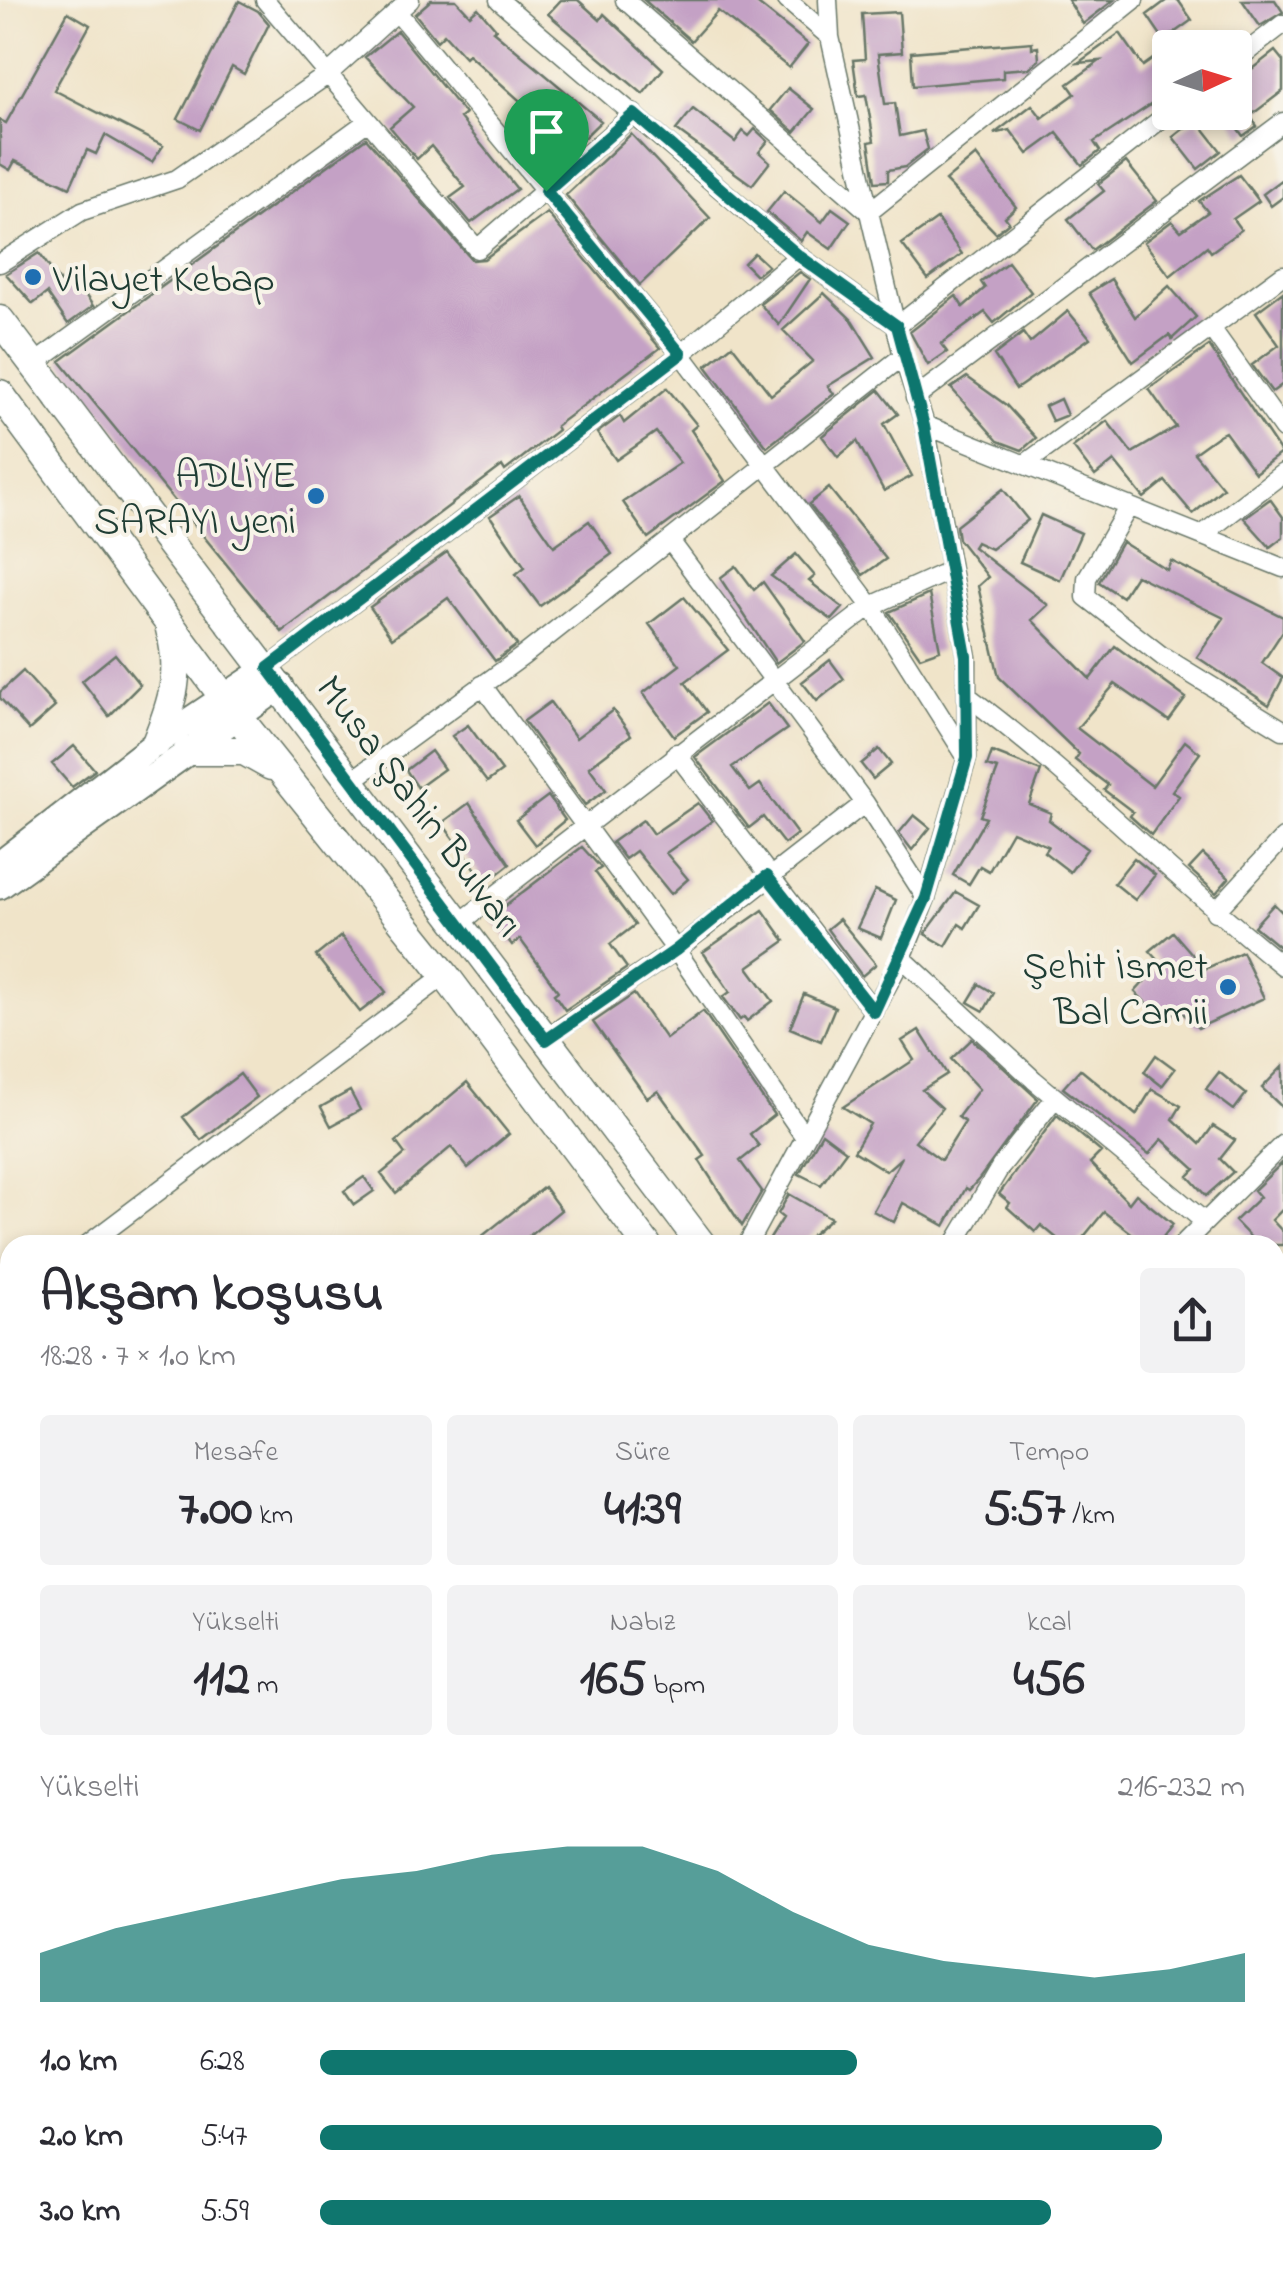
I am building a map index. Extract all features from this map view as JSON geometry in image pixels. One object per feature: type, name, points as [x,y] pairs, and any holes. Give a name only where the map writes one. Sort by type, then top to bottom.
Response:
[{"type":"main road","name":"Musa Şahin Bulvarı","points":[[0,320],[350,782],[461,922],[688,1235]]},
{"type":"main road","name":"Musa Şahin Bulvarı","points":[[0,394],[232,707],[445,975],[640,1235]]},
{"type":"main road","points":[[156,743],[176,692],[178,672],[167,618]]},
{"type":"main road","points":[[0,886],[188,752],[232,707],[274,677]]},
{"type":"main road","points":[[0,864],[156,743],[232,707]]},
{"type":"main road","points":[[188,752],[244,750],[268,762],[393,922],[445,975]]},
{"type":"street","points":[[265,0],[477,248],[634,114]]},
{"type":"street","points":[[498,0],[799,256],[896,321]]},
{"type":"street","points":[[514,0],[762,215],[896,321]]},
{"type":"street","points":[[625,0],[869,212]]},
{"type":"street","points":[[787,0],[830,38]]},
{"type":"street","points":[[752,1235],[902,958],[926,898],[967,758],[970,698],[924,426],[869,212],[830,38],[828,0]]},
{"type":"street","points":[[869,212],[1127,2]]},
{"type":"street","points":[[0,263],[82,211],[177,179],[327,75],[403,6],[546,191],[681,354],[871,606],[967,758]]},
{"type":"street","points":[[1252,48],[1283,24]]},
{"type":"street","points":[[34,364],[368,121]]},
{"type":"street","points":[[896,321],[1152,126]]},
{"type":"street","points":[[915,398],[1276,128],[1283,149]]},
{"type":"street","points":[[274,677],[799,256]]},
{"type":"street","points":[[1026,464],[1283,275]]},
{"type":"street","points":[[1211,328],[1283,429]]},
{"type":"street","points":[[350,782],[671,542],[903,356]]},
{"type":"street","points":[[924,426],[1283,568]]},
{"type":"street","points":[[1202,535],[1283,473]]},
{"type":"street","points":[[1129,506],[1087,578],[1086,597],[1162,656],[1283,730]]},
{"type":"street","points":[[671,542],[864,803],[926,898]]},
{"type":"street","points":[[461,922],[871,606],[950,571]]},
{"type":"street","points":[[482,685],[676,950],[804,1136]]},
{"type":"street","points":[[970,698],[1029,742],[1215,912],[1283,966]]},
{"type":"street","points":[[676,753],[874,1012]]},
{"type":"street","points":[[546,1040],[676,950],[864,803]]},
{"type":"street","points":[[1215,912],[1283,838]]},
{"type":"street","points":[[902,958],[1055,1098],[1205,1222]]},
{"type":"street","points":[[99,1235],[445,975]]},
{"type":"street","points":[[960,1235],[1001,1166],[1055,1098]]},
{"type":"street","points":[[1192,1235],[1283,1144]]},
{"type":"building","points":[[431,0],[456,0],[470,15],[478,8],[496,29],[493,31],[601,121],[557,164],[533,143],[544,130],[534,121],[538,117],[468,54],[465,57],[444,34],[437,41],[415,14]]},
{"type":"building","points":[[561,0],[578,0],[600,20],[604,14],[663,69],[643,94],[548,14]]},
{"type":"building","points":[[644,0],[753,0],[808,44],[789,68],[718,11],[691,41]]},
{"type":"building","points":[[1068,0],[1114,0],[1083,24]]},
{"type":"building","points":[[1167,0],[1178,0],[1192,20],[1178,30],[1157,30],[1147,15]]},
{"type":"building","points":[[1242,0],[1275,0],[1283,12],[1260,26]]},
{"type":"building","points":[[239,1],[258,11],[269,24],[244,74],[232,67],[200,130],[178,119]]},
{"type":"building","points":[[68,12],[90,25],[54,90],[163,146],[152,162],[105,135],[96,154],[87,150],[70,187],[15,161],[10,170],[0,164],[0,120],[6,123]]},
{"type":"building","points":[[899,12],[902,52],[878,54],[885,104],[895,103],[900,136],[923,131],[928,149],[905,167],[888,170],[888,181],[875,182],[869,142],[874,141],[866,95],[858,96],[853,60],[865,59],[862,14]]},
{"type":"building","points":[[397,31],[465,114],[460,118],[517,189],[471,223],[450,198],[465,187],[431,146],[417,159],[390,127],[413,107],[365,57]]},
{"type":"building","points":[[1120,33],[1143,66],[1152,60],[1152,104],[1094,142],[1100,151],[1082,165],[1057,133],[1028,154],[1010,130],[994,134],[1032,105],[1042,118],[1075,94],[1068,84],[1100,61],[1078,63]]},
{"type":"building","points":[[1032,42],[1032,48],[1038,47],[1039,60],[1029,68],[1003,70],[1003,78],[913,86],[911,52]]},
{"type":"building","points":[[1275,51],[1283,61],[1283,91],[1252,114],[1252,69]]},
{"type":"building","points":[[788,88],[814,109],[795,132],[770,110]]},
{"type":"building","points":[[693,109],[735,142],[743,131],[749,136],[755,129],[768,141],[759,152],[770,162],[752,185],[676,130]]},
{"type":"building","points":[[1182,130],[1205,130],[1221,151],[1198,169],[1173,137]]},
{"type":"building","points":[[631,134],[710,218],[640,285],[566,195]]},
{"type":"building","name":"ADLİYE SARAYI yeni","points":[[366,138],[472,260],[484,259],[547,213],[660,348],[556,426],[558,430],[505,471],[502,466],[282,632],[60,361]]},
{"type":"building","points":[[976,155],[1016,207],[1005,217],[1009,222],[996,233],[945,181]]},
{"type":"building","points":[[1126,162],[1157,201],[1092,250],[1068,219],[1104,191],[1098,184]]},
{"type":"building","points":[[1239,175],[1259,201],[1233,219],[1241,230],[1211,252],[1207,246],[1170,276],[1144,242],[1172,221],[1181,231],[1208,212],[1199,201]]},
{"type":"building","points":[[1283,179],[1283,197],[1271,206],[1263,194]]},
{"type":"building","points":[[784,191],[822,222],[832,208],[850,221],[831,249],[807,232],[801,241],[767,212]]},
{"type":"building","points":[[937,219],[962,254],[928,279],[902,244]]},
{"type":"building","points":[[39,253],[64,288],[75,280],[93,306],[68,324],[47,293],[33,304],[6,274]]},
{"type":"building","points":[[754,253],[768,266],[756,275],[744,263]]},
{"type":"building","points":[[1008,262],[1031,292],[994,323],[985,312],[941,344],[947,352],[928,365],[910,332],[956,296],[963,307],[985,288],[981,282]]},
{"type":"building","points":[[800,272],[810,279],[779,325],[760,304]]},
{"type":"building","points":[[1111,279],[1135,317],[1169,286],[1196,317],[1172,339],[1169,335],[1133,362],[1089,293]]},
{"type":"building","points":[[1283,292],[1283,384],[1272,392],[1252,365],[1279,345],[1256,312]]},
{"type":"building","points":[[824,293],[852,320],[875,357],[828,386],[834,394],[767,447],[706,366],[732,345],[771,395],[813,361],[783,330]]},
{"type":"building","points":[[1068,311],[1090,338],[1016,389],[994,355],[1023,333],[1030,343]]},
{"type":"building","points":[[1209,346],[1281,453],[1255,473],[1225,432],[1219,435],[1194,453],[1223,488],[1193,514],[1165,481],[1144,498],[1114,461],[1095,476],[1073,447],[1107,421],[1132,453],[1176,427],[1149,389]]},
{"type":"building","points":[[967,377],[1006,405],[1036,438],[1022,450],[998,441],[951,388]]},
{"type":"building","points":[[667,388],[697,425],[691,430],[725,481],[648,538],[623,502],[680,463],[656,432],[616,460],[597,433],[620,416],[624,423]]},
{"type":"building","points":[[879,390],[898,414],[884,424],[912,476],[884,491],[857,441],[838,457],[822,436]]},
{"type":"building","points":[[1060,399],[1067,415],[1052,421],[1045,406]]},
{"type":"building","points":[[829,488],[886,559],[863,575],[809,504]]},
{"type":"building","points":[[1003,489],[1028,520],[991,549],[976,542],[973,547],[1048,605],[1032,620],[1090,679],[1115,646],[1186,698],[1169,721],[1115,684],[1077,728],[1152,786],[1185,741],[1200,753],[1172,791],[1179,796],[1151,835],[1130,816],[1133,812],[1104,790],[1108,785],[1075,760],[1079,754],[999,677],[978,586],[988,577],[958,539],[956,526]]},
{"type":"building","points":[[519,496],[554,546],[589,521],[612,554],[540,606],[516,574],[525,567],[490,516]]},
{"type":"building","points":[[1270,499],[1283,517],[1283,537],[1270,547],[1244,518]]},
{"type":"building","points":[[1041,515],[1081,533],[1060,580],[1020,562]]},
{"type":"building","points":[[1122,542],[1167,570],[1171,561],[1283,617],[1283,631],[1262,663],[1283,678],[1269,705],[1197,657],[1224,618],[1136,575],[1122,597],[1099,582]]},
{"type":"building","points":[[447,552],[517,645],[495,661],[448,598],[392,638],[370,607]]},
{"type":"building","points":[[796,554],[815,576],[809,581],[843,608],[832,620],[771,576]]},
{"type":"building","points":[[736,566],[754,590],[763,582],[805,641],[776,663],[720,578]]},
{"type":"building","points":[[929,594],[940,650],[920,657],[889,612]]},
{"type":"building","points":[[684,597],[728,650],[685,682],[707,712],[674,736],[643,693],[680,665],[649,624]]},
{"type":"building","points":[[115,654],[140,685],[109,716],[82,681]]},
{"type":"building","points":[[830,660],[844,679],[817,701],[802,682]]},
{"type":"building","points":[[23,671],[55,707],[29,730],[0,698],[0,692]]},
{"type":"building","points":[[550,702],[576,738],[613,710],[631,735],[589,767],[606,790],[585,805],[524,721]]},
{"type":"building","points":[[768,703],[787,729],[732,767],[750,791],[760,784],[797,834],[784,844],[763,817],[749,828],[695,757]]},
{"type":"building","points":[[468,725],[502,771],[487,782],[452,736]]},
{"type":"building","points":[[74,746],[95,770],[72,787],[52,764]]},
{"type":"building","points":[[879,749],[891,764],[873,779],[861,764]]},
{"type":"building","points":[[431,751],[444,769],[418,788],[406,770]]},
{"type":"building","points":[[992,752],[1041,771],[1029,804],[1051,813],[1049,820],[1087,849],[1070,872],[1044,852],[1048,846],[1012,831],[989,871],[980,866],[969,884],[953,875],[986,818],[980,816],[998,769],[987,766]]},
{"type":"building","points":[[548,796],[565,820],[535,845],[516,820]]},
{"type":"building","points":[[469,803],[510,864],[486,883],[442,823]]},
{"type":"building","points":[[698,803],[712,821],[666,853],[688,879],[671,894],[636,851],[625,859],[612,842],[643,820],[653,834]]},
{"type":"building","points":[[914,815],[930,828],[912,850],[899,833]]},
{"type":"building","points":[[582,847],[601,868],[595,872],[635,925],[610,944],[627,968],[565,1010],[554,994],[558,991],[520,939],[512,945],[490,917]]},
{"type":"building","points":[[1203,854],[1229,878],[1216,893],[1189,869]]},
{"type":"building","points":[[1134,858],[1155,875],[1135,900],[1114,883]]},
{"type":"building","points":[[875,890],[896,900],[881,938],[857,928]]},
{"type":"building","points":[[956,892],[979,905],[965,928],[959,924],[946,946],[925,934]]},
{"type":"building","points":[[1274,904],[1283,913],[1283,950],[1254,926]]},
{"type":"building","points":[[763,910],[785,941],[748,967],[773,1001],[747,1021],[744,1017],[740,1020],[723,997],[730,992],[703,952]]},
{"type":"building","points":[[839,919],[876,964],[862,976],[827,929]]},
{"type":"building","points":[[1173,932],[1205,969],[1242,952],[1264,998],[1198,1028],[1178,1008],[1168,1019],[1149,1006],[1135,992],[1161,963],[1150,951]]},
{"type":"building","points":[[341,936],[386,992],[360,1012],[316,956]]},
{"type":"building","points":[[979,984],[994,993],[984,1011],[968,1002]]},
{"type":"building","points":[[634,994],[666,1039],[703,1011],[774,1115],[750,1134],[759,1146],[740,1161],[762,1191],[742,1226],[699,1160],[705,1156],[658,1091],[647,1098],[593,1022]]},
{"type":"building","points":[[804,994],[835,1007],[821,1041],[790,1028]]},
{"type":"building","points":[[919,1030],[947,1074],[922,1090],[942,1108],[915,1141],[941,1160],[965,1122],[958,1117],[979,1089],[951,1059],[972,1039],[1038,1099],[979,1179],[969,1190],[966,1188],[945,1226],[903,1203],[894,1222],[873,1211],[902,1157],[886,1171],[854,1151],[870,1124],[843,1107],[914,1060],[902,1041]]},
{"type":"building","points":[[1156,1055],[1175,1069],[1162,1086],[1144,1072]]},
{"type":"building","points":[[1283,1066],[1283,1108],[1262,1088]]},
{"type":"building","points":[[1080,1069],[1136,1115],[1152,1089],[1181,1106],[1173,1119],[1200,1144],[1213,1126],[1235,1140],[1220,1159],[1233,1172],[1206,1196],[1188,1176],[1195,1169],[1162,1139],[1149,1154],[1063,1088]]},
{"type":"building","points":[[1219,1072],[1246,1094],[1234,1110],[1206,1089]]},
{"type":"building","points":[[240,1074],[257,1097],[201,1140],[183,1117]]},
{"type":"building","points":[[467,1082],[509,1134],[468,1168],[451,1147],[396,1193],[381,1174],[405,1154],[396,1142]]},
{"type":"building","points":[[350,1091],[360,1110],[331,1126],[321,1107]]},
{"type":"building","points":[[1057,1115],[1101,1152],[1090,1163],[1129,1203],[1136,1194],[1173,1224],[1165,1235],[1134,1235],[1104,1212],[1085,1235],[1053,1235],[1041,1225],[1035,1232],[1007,1207],[1010,1203],[999,1194]]},
{"type":"building","points":[[822,1133],[846,1151],[821,1185],[799,1174]]},
{"type":"building","points":[[1283,1162],[1283,1209],[1272,1220],[1283,1235],[1248,1235],[1235,1221],[1260,1197],[1254,1190]]},
{"type":"building","points":[[364,1177],[374,1191],[354,1205],[344,1191]]},
{"type":"building","points":[[544,1187],[561,1210],[530,1235],[484,1235]]},
{"type":"building","points":[[789,1194],[831,1218],[811,1235],[772,1235],[783,1218],[778,1214]]},
{"type":"place","name":"Vilayet Kebap","points":[[33,277]]},
{"type":"place","name":"ADLİYE SARAYI yeni","points":[[316,496]]},
{"type":"place","name":"Şehit İsmet Bal Camii","points":[[1228,987]]},
{"type":"route","points":[[634,114],[799,256],[897,326],[924,426],[966,656],[970,698],[967,758],[926,898],[902,958],[874,1012],[767,876],[676,950],[546,1040],[268,668],[681,354],[546,191],[634,114]]}]
